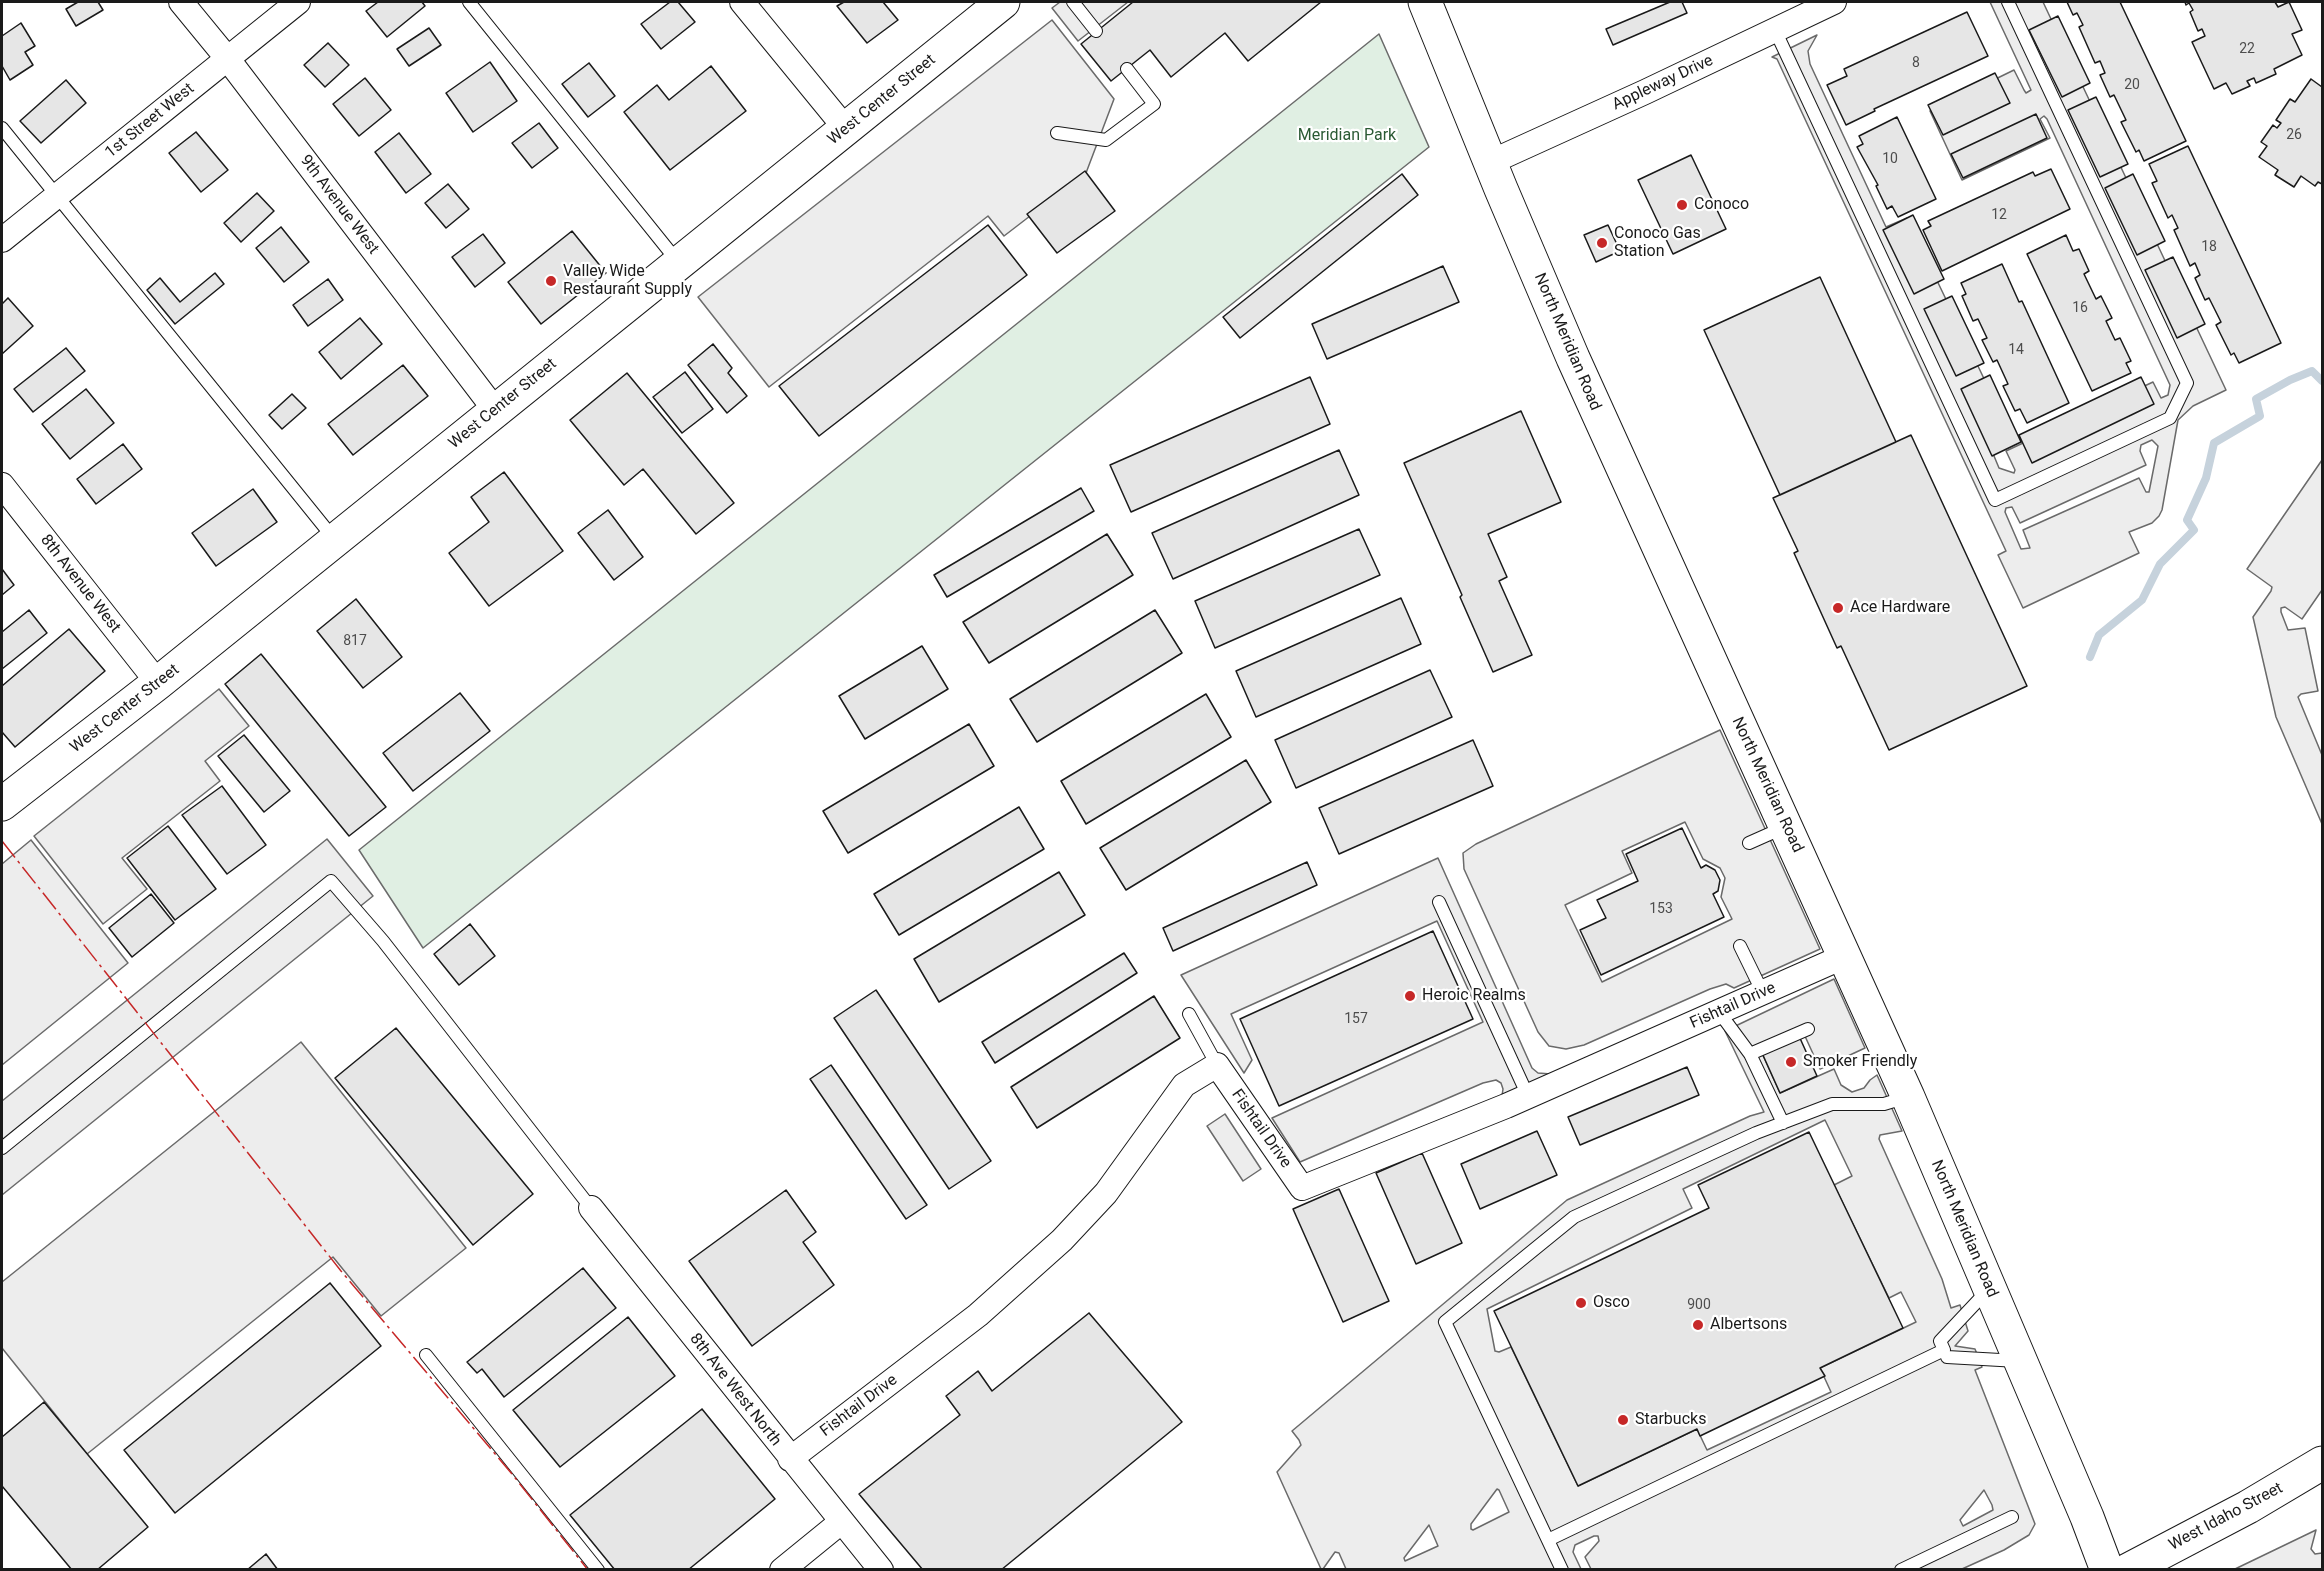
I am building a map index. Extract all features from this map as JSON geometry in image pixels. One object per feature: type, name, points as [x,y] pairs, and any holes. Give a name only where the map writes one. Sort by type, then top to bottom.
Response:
[{"type":"main road","name":"West Center Street","points":[[2,804],[158,683],[1004,2]]},
{"type":"main road","name":"North Meridian Road","points":[[1425,2],[1573,358],[1908,1097],[2107,1569]]},
{"type":"main road","name":"West Idaho Street","points":[[2128,1569],[2248,1507],[2322,1463]]},
{"type":"street","name":"9th Avenue West","points":[[181,2],[227,58],[495,410]]},
{"type":"street","name":"1st Street West","points":[[2,240],[298,2]]},
{"type":"street","points":[[742,2],[846,129]]},
{"type":"street","name":"Appleway Drive","points":[[1491,162],[1834,2]]},
{"type":"street","name":"8th Avenue West","points":[[2,484],[158,683]]},
{"type":"street","name":"Fishtail Drive","points":[[790,1459],[978,1315],[1062,1240],[1106,1193],[1184,1085],[1217,1065],[1302,1188],[1528,1096],[1845,956]]},
{"type":"street","name":"8th Ave West North","points":[[591,1208],[790,1459],[881,1569]]},
{"type":"street","points":[[782,1569],[841,1522]]},
{"type":"lane","points":[[469,2],[679,263]]},
{"type":"lane","points":[[1073,2],[1096,31]]},
{"type":"lane","points":[[1775,30],[1995,500],[2170,418],[2187,383],[2008,2]]},
{"type":"lane","points":[[1057,133],[1106,140],[1154,104],[1127,69]]},
{"type":"lane","points":[[2,128],[335,540]]},
{"type":"lane","points":[[1749,843],[1786,827]]},
{"type":"lane","points":[[2,1148],[331,881],[383,941],[591,1208]]},
{"type":"lane","points":[[1439,902],[1528,1096]]},
{"type":"lane","points":[[1740,946],[1763,993]]},
{"type":"lane","points":[[1719,1012],[1750,1054],[1783,1123]]},
{"type":"lane","points":[[1189,1014],[1217,1065]]},
{"type":"lane","points":[[1750,1054],[1808,1029]]},
{"type":"lane","points":[[1562,1569],[1445,1322],[1574,1217],[1756,1133],[1832,1104],[1884,1104],[1908,1097]]},
{"type":"lane","points":[[1548,1540],[1944,1350],[1940,1341],[1989,1289]]},
{"type":"lane","points":[[426,1355],[598,1569]]},
{"type":"lane","points":[[1947,1357],[2019,1361]]},
{"type":"lane","points":[[1901,1569],[2012,1517]]},
{"type":"green space","name":"Meridian Park","points":[[1379,34],[1429,147],[423,948],[359,850]]},
{"type":"shaded area","points":[[1060,2],[1128,2],[1078,41],[1052,8]]},
{"type":"shaded area","points":[[1990,2],[2043,2],[2226,390],[2193,406],[2178,420],[2162,510],[2152,523],[2129,532],[2139,553],[2023,608],[1998,555],[2006,551],[1777,59],[1772,57],[1817,35],[1808,51],[1810,64],[1886,227],[1907,218],[2011,435],[1994,445],[1994,456],[1999,468],[2014,473],[2015,470],[2006,451],[2153,382],[2161,398],[2168,395],[2170,385],[2047,119],[2044,116],[2040,119],[2050,138],[1962,180],[1930,111],[2014,70],[2026,93],[2031,90]],"holes":[[[2152,440],[2158,446],[2149,492],[2146,492],[2139,478],[2023,530],[2030,548],[2021,549],[2005,512],[2006,508],[2012,507],[2020,523],[2146,465],[2140,451],[2141,445]]]},
{"type":"shaded area","points":[[1052,20],[1114,99],[1086,173],[1004,236],[988,216],[769,387],[698,297]]},
{"type":"shaded area","points":[[2322,460],[2322,590],[2302,619],[2285,607],[2281,608],[2281,612],[2288,630],[2305,628],[2318,691],[2301,694],[2298,697],[2322,755],[2322,824],[2276,717],[2253,617],[2272,587],[2247,569]]},
{"type":"shaded area","points":[[219,689],[249,726],[205,761],[220,781],[122,858],[147,889],[103,924],[34,836]]},
{"type":"shaded area","points":[[1720,730],[1820,949],[1734,988],[1726,984],[1710,989],[1584,1045],[1566,1049],[1549,1046],[1538,1032],[1464,869],[1463,853],[1476,844]],"holes":[[[1685,822],[1703,859],[1720,868],[1725,878],[1721,897],[1732,919],[1602,982],[1565,905],[1632,873],[1622,851]]]},
{"type":"shaded area","points":[[327,839],[373,896],[2,1195],[2,1101]]},
{"type":"shaded area","points":[[31,840],[128,963],[2,1065],[2,864]]},
{"type":"shaded area","points":[[1438,858],[1532,1068],[1538,1073],[1551,1074],[1502,1096],[1501,1083],[1496,1080],[1483,1083],[1300,1162],[1272,1118],[1483,1022],[1437,921],[1231,1014],[1252,1060],[1244,1073],[1181,975]]},
{"type":"shaded area","points":[[1834,979],[1865,1048],[1820,1069],[1804,1034],[1762,1053],[1780,1093],[1834,1069],[1841,1085],[1852,1092],[1864,1088],[1877,1075],[1902,1131],[1880,1135],[1879,1139],[1942,1279],[1951,1308],[1960,1305],[1968,1331],[1955,1346],[1975,1349],[1982,1367],[1975,1370],[2035,1524],[2029,1535],[2004,1550],[1962,1569],[1591,1569],[1585,1557],[1599,1541],[1598,1536],[1594,1536],[1575,1545],[1573,1552],[1581,1569],[1346,1569],[1339,1553],[1335,1552],[1321,1569],[1277,1472],[1301,1445],[1292,1431],[1567,1200],[1750,1116],[1764,1112],[1725,1031]],"holes":[[[1825,1120],[1852,1176],[1834,1185],[1889,1298],[1901,1292],[1916,1322],[1820,1368],[1831,1392],[1707,1450],[1697,1429],[1578,1486],[1511,1347],[1499,1352],[1495,1351],[1487,1309],[1692,1208],[1683,1189]],[[1497,1489],[1499,1490],[1509,1512],[1473,1530],[1471,1524]],[[1984,1490],[1993,1510],[1963,1526],[1960,1520]],[[1429,1525],[1438,1546],[1405,1561],[1404,1558]]]},
{"type":"shaded area","points":[[301,1042],[466,1248],[381,1316],[333,1257],[87,1454],[2,1348],[2,1282]]},
{"type":"shaded area","points":[[1225,1114],[1261,1169],[1243,1181],[1207,1126]]},
{"type":"shaded area","points":[[2316,1530],[2311,1549],[2315,1554],[2322,1553],[2322,1569],[2235,1569]]},
{"type":"building","points":[[78,2],[98,2],[103,10],[76,26],[66,9]]},
{"type":"building","points":[[378,2],[422,2],[425,6],[387,37],[366,11]]},
{"type":"building","points":[[670,2],[678,2],[695,22],[661,49],[641,24]]},
{"type":"building","points":[[844,2],[883,2],[898,20],[867,43],[837,6]]},
{"type":"building","points":[[1133,2],[1321,2],[1248,61],[1225,33],[1171,77],[1150,50],[1111,81],[1081,44]]},
{"type":"building","points":[[1670,2],[1682,2],[1687,13],[1613,45],[1606,29]]},
{"type":"building","points":[[2067,2],[2120,2],[2186,141],[2144,161],[2139,150],[2136,152],[2121,122],[2126,120],[2114,95],[2110,97],[2100,75],[2105,73],[2100,61],[2095,63],[2079,27],[2083,25],[2077,13],[2073,15]]},
{"type":"building","points":[[2185,2],[2275,2],[2278,7],[2289,2],[2302,30],[2292,34],[2302,55],[2274,69],[2276,74],[2256,83],[2254,78],[2247,81],[2250,86],[2232,94],[2226,83],[2214,89],[2192,42],[2205,36],[2202,29],[2198,31],[2190,12],[2193,10],[2189,3],[2186,5]]},
{"type":"building","points":[[1967,12],[1988,56],[1874,109],[1875,111],[1846,125],[1827,85],[1847,76],[1844,69]]},
{"type":"building","points":[[2058,16],[2090,83],[2062,97],[2029,30]]},
{"type":"building","points":[[21,23],[35,46],[25,52],[33,65],[10,80],[2,66],[2,36]]},
{"type":"building","points":[[429,28],[441,45],[409,66],[397,49]]},
{"type":"building","points":[[328,43],[349,65],[325,87],[304,65]]},
{"type":"building","points":[[490,62],[517,101],[473,132],[446,93]]},
{"type":"building","points":[[589,63],[615,96],[588,117],[562,84]]},
{"type":"building","points":[[711,66],[746,111],[670,170],[624,112],[657,85],[669,100]]},
{"type":"building","points":[[1995,73],[2010,103],[1943,135],[1928,105]]},
{"type":"building","points":[[365,78],[391,110],[359,136],[333,104]]},
{"type":"building","points":[[2311,79],[2322,87],[2322,184],[2318,182],[2315,186],[2301,176],[2294,187],[2275,175],[2278,170],[2259,157],[2267,146],[2261,142],[2273,125],[2277,128],[2281,123],[2276,120],[2290,99],[2295,102]]},
{"type":"building","points":[[66,80],[86,103],[41,143],[20,121]]},
{"type":"building","points":[[2096,97],[2128,164],[2100,177],[2068,110]]},
{"type":"building","points":[[2036,114],[2047,138],[1963,178],[1951,154]]},
{"type":"building","points":[[1897,117],[1936,199],[1898,217],[1892,206],[1887,209],[1876,186],[1878,185],[1857,147],[1863,144],[1859,136]]},
{"type":"building","points":[[539,123],[558,148],[532,168],[512,143]]},
{"type":"building","points":[[196,132],[228,170],[201,192],[169,153]]},
{"type":"building","points":[[399,133],[431,174],[406,193],[375,152]]},
{"type":"building","points":[[2188,146],[2281,343],[2239,363],[2234,353],[2231,355],[2216,325],[2221,322],[2209,298],[2205,300],[2195,278],[2200,275],[2195,263],[2190,266],[2174,230],[2178,228],[2172,215],[2168,218],[2152,183],[2157,181],[2149,164]]},
{"type":"building","name":"Conoco","points":[[1691,155],[1726,229],[1673,254],[1638,180]]},
{"type":"building","points":[[2051,169],[2070,209],[1942,271],[1923,230],[1931,226],[1928,221],[2033,172],[2035,176]]},
{"type":"building","points":[[1085,171],[1115,211],[1057,253],[1027,214]]},
{"type":"building","points":[[1402,174],[1418,195],[1240,338],[1223,317]]},
{"type":"building","points":[[2133,174],[2165,241],[2137,255],[2105,188]]},
{"type":"building","points":[[448,184],[469,209],[446,228],[425,203]]},
{"type":"building","points":[[257,193],[274,211],[241,242],[224,223]]},
{"type":"building","points":[[1913,215],[1944,279],[1914,294],[1883,230]]},
{"type":"building","points":[[988,225],[1027,275],[819,436],[779,386]]},
{"type":"building","name":"Conoco Gas Station","points":[[1608,225],[1620,251],[1596,262],[1584,235]]},
{"type":"building","points":[[281,227],[309,262],[284,282],[256,248]]},
{"type":"building","points":[[572,231],[606,273],[541,324],[508,282]]},
{"type":"building","points":[[483,234],[505,263],[475,287],[452,257]]},
{"type":"building","points":[[2066,235],[2073,251],[2079,249],[2089,271],[2084,274],[2096,299],[2101,296],[2112,318],[2106,321],[2115,340],[2120,338],[2131,361],[2126,363],[2131,373],[2092,391],[2027,254]]},
{"type":"building","points":[[2173,257],[2205,324],[2177,338],[2145,270]]},
{"type":"building","points":[[2002,264],[2019,302],[2022,301],[2069,403],[2027,423],[2020,409],[2015,411],[2003,386],[2008,384],[1997,360],[1993,362],[1982,340],[1987,338],[1978,319],[1973,321],[1962,296],[1966,294],[1961,283]]},
{"type":"building","points":[[1443,266],[1459,302],[1327,359],[1312,324]]},
{"type":"building","points":[[215,273],[224,284],[175,324],[147,290],[160,278],[180,302]]},
{"type":"building","points":[[1820,277],[1896,442],[1780,495],[1704,330]]},
{"type":"building","points":[[328,279],[343,300],[308,326],[293,305]]},
{"type":"building","points":[[1952,296],[1984,363],[1956,376],[1924,309]]},
{"type":"building","points":[[8,298],[33,326],[2,354],[2,304]]},
{"type":"building","points":[[360,318],[382,344],[341,379],[319,352]]},
{"type":"building","points":[[713,344],[732,368],[728,373],[747,396],[727,413],[688,365]]},
{"type":"building","points":[[66,348],[85,371],[33,412],[14,389]]},
{"type":"building","points":[[403,365],[428,396],[353,455],[328,424]]},
{"type":"building","points":[[685,372],[713,409],[682,433],[653,397]]},
{"type":"building","points":[[627,373],[734,503],[696,534],[643,469],[624,485],[570,420]]},
{"type":"building","points":[[1990,375],[2021,442],[1992,456],[1961,389]]},
{"type":"building","points":[[1310,377],[1330,424],[1131,512],[1110,465]]},
{"type":"building","points":[[2141,377],[2154,404],[2032,463],[2019,435]]},
{"type":"building","points":[[86,389],[114,423],[70,459],[42,424]]},
{"type":"building","points":[[292,394],[306,408],[282,429],[269,415]]},
{"type":"building","points":[[1521,411],[1561,502],[1488,534],[1507,577],[1499,581],[1532,655],[1493,672],[1404,463]]},
{"type":"building","points":[[1911,435],[2027,686],[1889,750],[1841,646],[1837,648],[1794,553],[1798,551],[1773,498]]},
{"type":"building","points":[[123,444],[142,469],[96,504],[77,479]]},
{"type":"building","points":[[1339,450],[1359,495],[1173,579],[1152,533]]},
{"type":"building","points":[[504,472],[563,551],[489,606],[449,553],[489,522],[471,497]]},
{"type":"building","points":[[1081,488],[1094,511],[947,597],[934,575]]},
{"type":"building","points":[[253,489],[277,522],[216,566],[192,533]]},
{"type":"building","points":[[608,510],[643,557],[614,580],[578,533]]},
{"type":"building","points":[[1359,529],[1380,575],[1215,648],[1195,601]]},
{"type":"building","points":[[1107,534],[1133,575],[989,663],[963,622]]},
{"type":"building","points":[[2,569],[14,585],[2,595]]},
{"type":"building","points":[[1401,598],[1421,644],[1256,717],[1236,671]]},
{"type":"building","points":[[356,599],[402,657],[363,688],[317,631]]},
{"type":"building","points":[[29,610],[47,633],[2,669],[2,632]]},
{"type":"building","points":[[1155,610],[1182,653],[1037,742],[1010,699]]},
{"type":"building","points":[[69,629],[105,671],[15,747],[2,732],[2,686]]},
{"type":"building","points":[[922,646],[948,689],[865,739],[839,696]]},
{"type":"building","points":[[261,654],[386,807],[349,836],[225,684]]},
{"type":"building","points":[[1430,670],[1452,717],[1296,788],[1275,740]]},
{"type":"building","points":[[460,693],[490,731],[413,791],[383,753]]},
{"type":"building","points":[[1206,694],[1231,737],[1086,824],[1061,781]]},
{"type":"building","points":[[969,724],[994,766],[848,853],[823,811]]},
{"type":"building","points":[[244,735],[290,791],[264,812],[218,756]]},
{"type":"building","points":[[1473,740],[1493,786],[1339,854],[1319,808]]},
{"type":"building","points":[[1246,760],[1271,802],[1126,890],[1100,848]]},
{"type":"building","points":[[222,786],[266,845],[227,874],[182,815]]},
{"type":"building","points":[[1019,807],[1044,849],[899,935],[874,894]]},
{"type":"building","points":[[168,826],[216,889],[175,920],[127,858]]},
{"type":"building","points":[[1682,828],[1701,868],[1706,865],[1715,870],[1720,880],[1718,891],[1713,894],[1724,917],[1601,975],[1580,930],[1606,918],[1597,900],[1638,881],[1626,854]]},
{"type":"building","points":[[1307,862],[1317,885],[1173,951],[1163,928]]},
{"type":"building","points":[[1059,872],[1085,915],[939,1002],[914,959]]},
{"type":"building","points":[[151,894],[174,923],[132,957],[109,928]]},
{"type":"building","points":[[470,924],[495,956],[459,985],[434,954]]},
{"type":"building","points":[[1433,931],[1473,1019],[1279,1106],[1240,1019]]},
{"type":"building","points":[[1124,953],[1137,973],[995,1063],[982,1042]]},
{"type":"building","points":[[876,990],[991,1161],[949,1189],[834,1018]]},
{"type":"building","points":[[1154,996],[1180,1038],[1037,1128],[1011,1087]]},
{"type":"building","points":[[396,1028],[533,1194],[473,1245],[335,1078]]},
{"type":"building","points":[[1799,1036],[1817,1076],[1780,1093],[1762,1053]]},
{"type":"building","points":[[831,1065],[927,1205],[906,1219],[810,1079]]},
{"type":"building","points":[[1687,1067],[1699,1095],[1580,1145],[1568,1117]]},
{"type":"building","points":[[1537,1131],[1557,1175],[1480,1209],[1461,1164]]},
{"type":"building","points":[[1809,1132],[1903,1328],[1820,1368],[1825,1376],[1700,1436],[1697,1429],[1578,1486],[1494,1311],[1709,1208],[1698,1185]]},
{"type":"building","points":[[1422,1153],[1462,1243],[1416,1264],[1376,1173]]},
{"type":"building","points":[[1339,1189],[1389,1301],[1343,1322],[1293,1209]]},
{"type":"building","points":[[786,1190],[816,1232],[803,1242],[834,1285],[752,1346],[689,1261]]},
{"type":"building","points":[[583,1268],[616,1308],[504,1397],[482,1369],[477,1373],[467,1362]]},
{"type":"building","points":[[330,1283],[381,1346],[175,1513],[124,1450]]},
{"type":"building","points":[[1089,1313],[1182,1422],[1001,1570],[923,1570],[859,1494],[960,1415],[946,1396],[978,1371],[992,1391]]},
{"type":"building","points":[[628,1317],[675,1376],[560,1467],[513,1410]]},
{"type":"building","points":[[44,1402],[148,1527],[97,1570],[72,1570],[2,1486],[2,1437]]},
{"type":"building","points":[[702,1409],[775,1499],[688,1570],[615,1570],[570,1515]]},
{"type":"building","points":[[266,1554],[278,1570],[247,1570]]},
{"type":"waterway","points":[[2090,657],[2099,635],[2142,600],[2160,564],[2194,530],[2187,520],[2206,478],[2214,443],[2260,416],[2256,399],[2312,371],[2322,381]]},
{"type":"power","points":[[2,841],[341,1271],[512,1474],[588,1570]]},
{"type":"place","name":"Conoco","points":[[1682,205]]},
{"type":"place","name":"Conoco Gas Station","points":[[1602,243]]},
{"type":"place","name":"Valley Wide Restaurant Supply","points":[[551,281]]},
{"type":"place","name":"Ace Hardware","points":[[1838,608]]},
{"type":"place","name":"Heroic Realms","points":[[1410,996]]},
{"type":"place","name":"Smoker Friendly","points":[[1791,1062]]},
{"type":"place","name":"Osco","points":[[1581,1303]]},
{"type":"place","name":"Albertsons","points":[[1698,1325]]},
{"type":"place","name":"Starbucks","points":[[1623,1420]]}]
